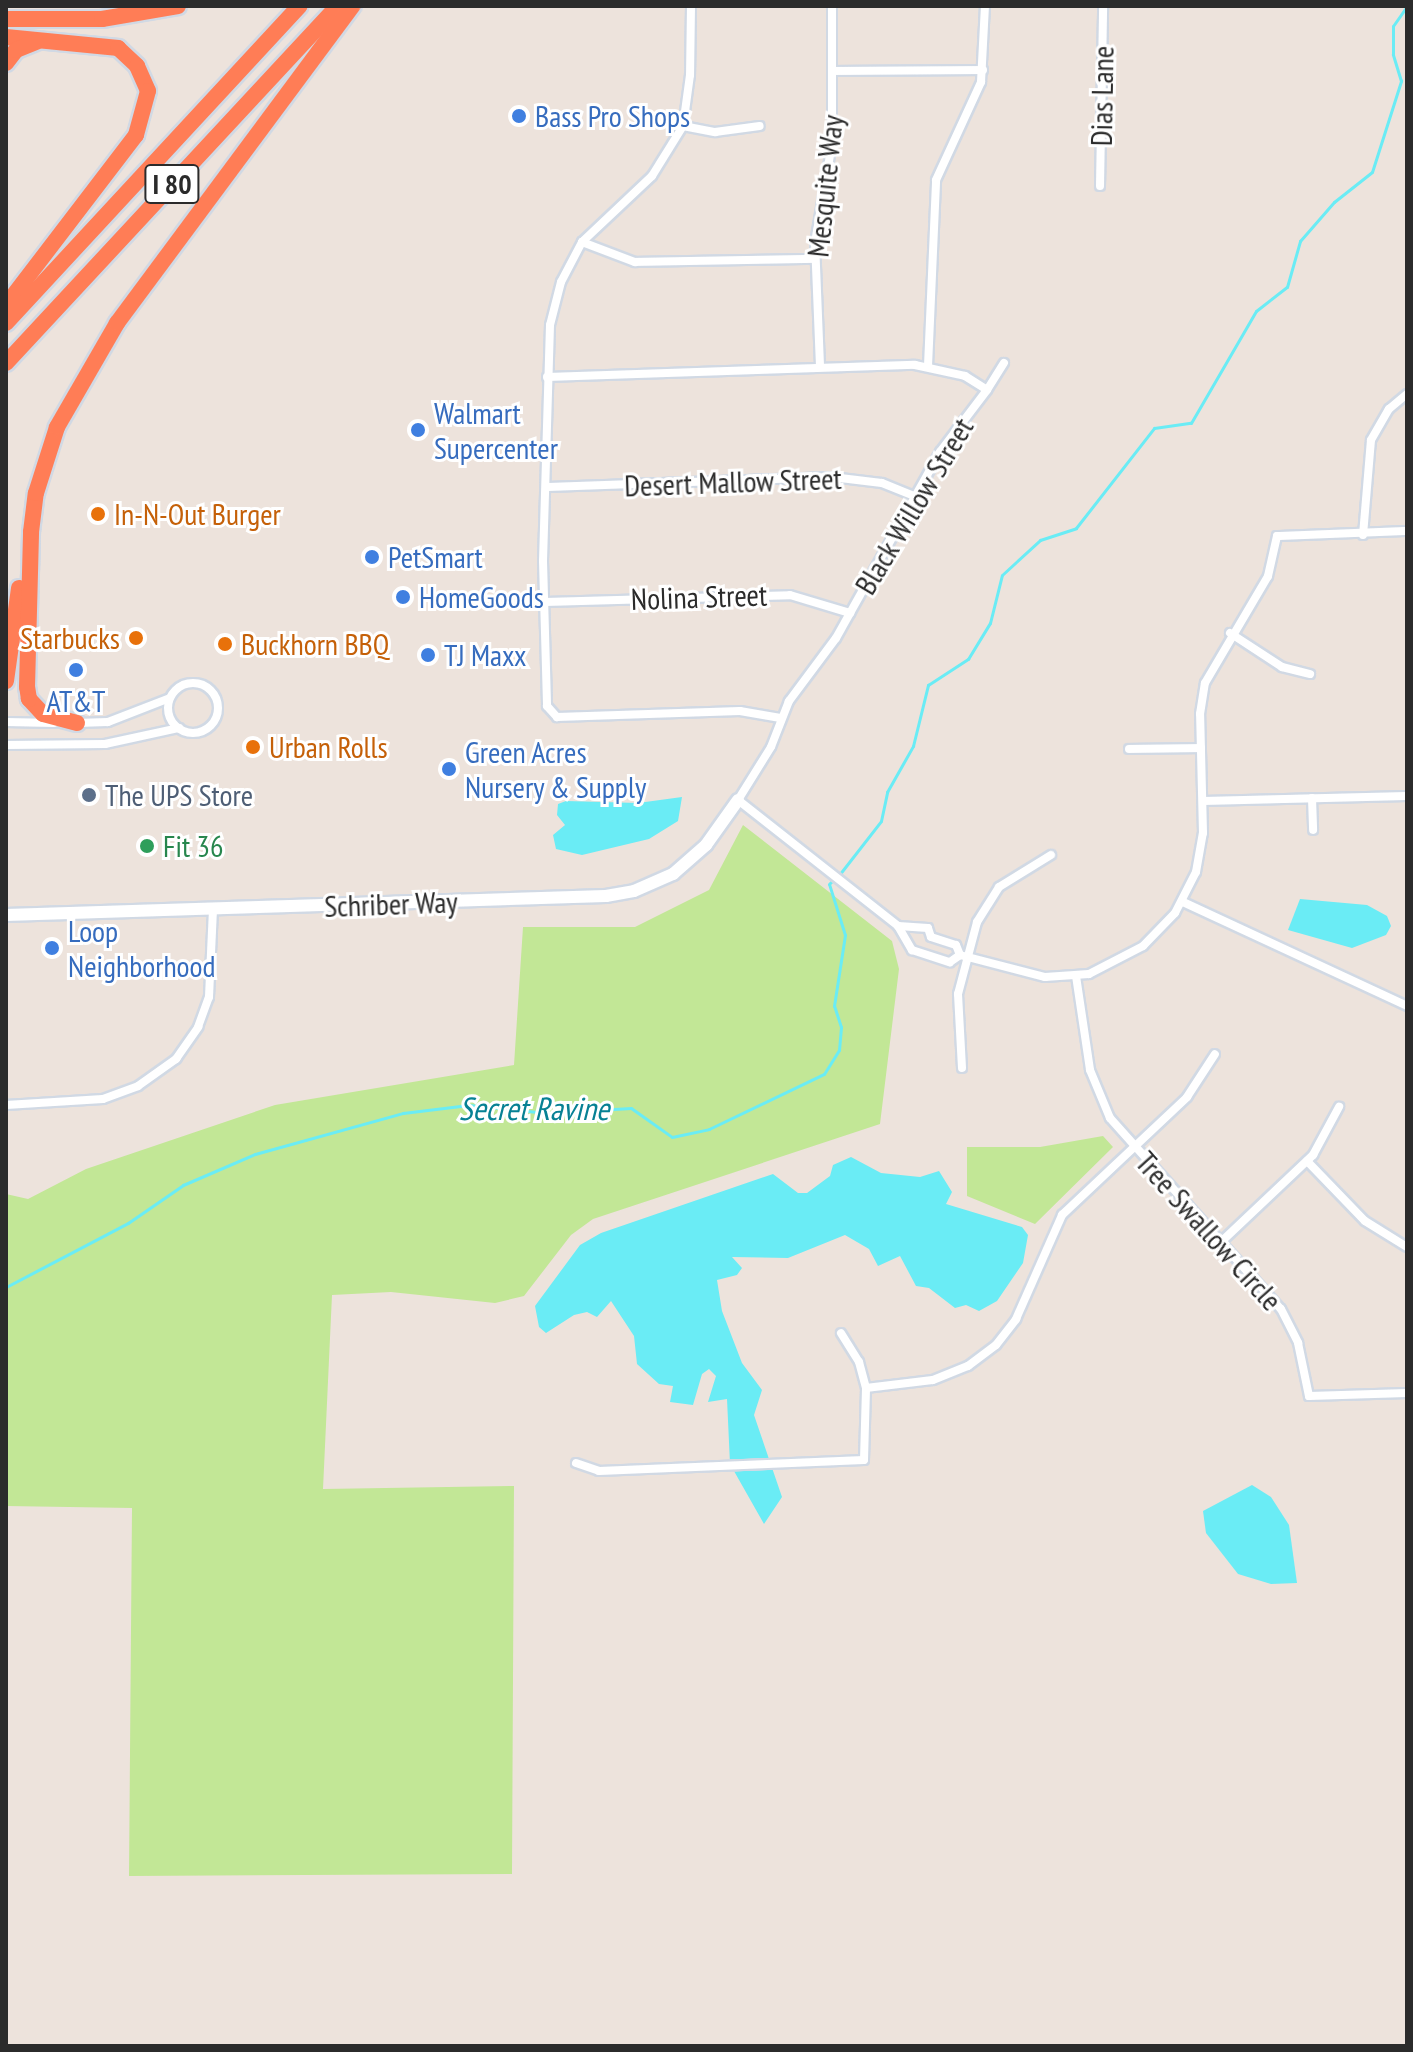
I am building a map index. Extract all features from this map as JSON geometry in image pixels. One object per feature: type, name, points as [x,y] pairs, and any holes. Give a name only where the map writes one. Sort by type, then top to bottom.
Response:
[{"type":"highway","points":[[6,19],[102,19],[178,6]]},
{"type":"highway","name":"I 80","points":[[6,323],[300,6]]},
{"type":"highway","name":"I 80","points":[[6,363],[338,6]]},
{"type":"highway","points":[[6,681],[25,531],[57,427],[117,323],[352,6]]},
{"type":"highway","points":[[6,37],[118,48],[145,78],[148,107],[136,135],[6,305]]},
{"type":"highway","points":[[6,63],[16,50],[39,41]]},
{"type":"highway","points":[[36,493],[29,552],[29,699],[43,714],[77,723]]},
{"type":"street","points":[[691,6],[690,75],[683,126],[652,176],[582,242],[557,298],[547,377],[547,706],[557,717],[740,711],[780,718]]},
{"type":"street","name":"Mesquite Way","points":[[820,366],[815,259],[832,144],[832,6]]},
{"type":"street","points":[[928,366],[936,180],[976,96],[983,70],[985,6]]},
{"type":"street","name":"Dias Lane","points":[[1100,186],[1103,6]]},
{"type":"street","points":[[834,71],[983,70]]},
{"type":"street","points":[[683,126],[715,132],[760,126]]},
{"type":"street","points":[[582,242],[635,262],[815,259]]},
{"type":"street","points":[[987,390],[1004,363]]},
{"type":"street","name":"Black Willow Street","points":[[547,377],[820,366],[928,366],[965,376],[987,390],[959,423],[914,496],[850,613],[780,718],[771,747],[738,800]]},
{"type":"street","points":[[1363,535],[1371,440],[1389,409],[1407,394]]},
{"type":"street","name":"Desert Mallow Street","points":[[548,487],[832,477],[882,483],[914,496]]},
{"type":"street","points":[[931,937],[956,945],[963,956],[1029,976],[1076,976],[1106,967],[1143,946],[1183,902],[1199,861],[1205,683],[1230,633],[1268,576],[1277,536],[1407,531]]},
{"type":"street","name":"Nolina Street","points":[[545,602],[780,595],[814,599],[850,613]]},
{"type":"street","points":[[1230,633],[1282,667],[1310,674]]},
{"type":"street","points":[[6,722],[108,722],[170,698],[182,686],[197,683],[212,692],[218,705],[206,729],[179,728],[105,744],[6,745]]},
{"type":"street","points":[[170,698],[169,714],[179,728]]},
{"type":"street","points":[[1129,749],[1201,748]]},
{"type":"street","points":[[1203,801],[1407,796]]},
{"type":"street","points":[[1312,798],[1313,830]]},
{"type":"street","points":[[738,800],[898,926],[912,950],[950,962],[963,956]]},
{"type":"street","name":"Schriber Way","points":[[6,915],[571,898],[634,891],[689,861],[738,800]]},
{"type":"street","points":[[962,1068],[958,994],[963,956],[977,922],[999,887],[1051,855]]},
{"type":"street","points":[[1183,902],[1407,1006]]},
{"type":"street","points":[[6,1105],[103,1099],[138,1086],[176,1059],[198,1027],[209,997],[213,909]]},
{"type":"street","points":[[898,926],[928,928],[931,937],[922,952]]},
{"type":"street","name":"Tree Swallow Circle","points":[[1076,976],[1094,1086],[1110,1118],[1291,1326],[1309,1396],[1407,1393]]},
{"type":"street","points":[[866,1388],[933,1380],[968,1366],[996,1345],[1016,1319],[1062,1215],[1194,1089],[1215,1054]]},
{"type":"street","points":[[1221,1242],[1307,1161],[1339,1107]]},
{"type":"street","points":[[1307,1161],[1365,1221],[1407,1247]]},
{"type":"street","points":[[576,1463],[599,1471],[864,1460],[866,1388],[859,1362],[841,1333]]},
{"type":"green space","points":[[743,825],[892,941],[899,969],[880,1124],[593,1219],[571,1235],[524,1296],[495,1303],[391,1292],[332,1295],[323,1489],[514,1486],[512,1874],[129,1876],[132,1508],[6,1506],[6,1194],[28,1199],[86,1169],[275,1105],[514,1065],[523,927],[635,927],[709,890]]},
{"type":"green space","points":[[1103,1136],[1113,1147],[1035,1224],[967,1196],[967,1147],[1040,1147]]},
{"type":"water","points":[[682,797],[678,821],[649,839],[582,855],[556,849],[553,835],[565,825],[557,815],[558,804],[566,801],[638,803]]},
{"type":"water","points":[[1300,899],[1367,905],[1387,916],[1391,926],[1386,935],[1352,948],[1288,930]]},
{"type":"water","points":[[851,1157],[881,1173],[920,1177],[939,1171],[952,1192],[946,1204],[1022,1227],[1028,1235],[1023,1263],[997,1301],[979,1311],[966,1305],[955,1308],[929,1288],[916,1286],[900,1256],[878,1266],[869,1249],[845,1235],[788,1258],[732,1257],[742,1268],[737,1275],[717,1280],[722,1311],[742,1363],[762,1390],[754,1415],[782,1497],[764,1524],[730,1464],[727,1399],[708,1402],[716,1376],[709,1369],[702,1374],[693,1405],[670,1402],[673,1386],[659,1384],[637,1364],[634,1336],[611,1301],[597,1317],[587,1312],[574,1315],[546,1333],[539,1327],[535,1306],[580,1245],[601,1233],[773,1174],[798,1193],[807,1193],[830,1176],[833,1165]]},
{"type":"water","points":[[1252,1485],[1271,1497],[1289,1525],[1297,1583],[1271,1584],[1238,1574],[1206,1533],[1203,1511]]},
{"type":"waterway","name":"Secret Ravine","points":[[839,875],[881,821],[887,792],[913,746],[928,685],[968,659],[990,623],[1002,575],[1040,540],[1076,528],[1154,428],[1191,423],[1256,311],[1287,287],[1300,241],[1334,202],[1372,172],[1401,81],[1393,54],[1393,26],[1407,6]]},
{"type":"waterway","name":"Secret Ravine","points":[[6,1287],[128,1223],[183,1185],[255,1154],[403,1113],[469,1105],[548,1113],[631,1108],[672,1137],[709,1129],[824,1074],[839,1050],[841,1027],[834,1006],[845,935],[829,884],[833,880]]},
{"type":"place","name":"Bass Pro Shops","points":[[519,116]]},
{"type":"place","name":"Walmart Supercenter","points":[[418,430]]},
{"type":"place","name":"In-N-Out Burger","points":[[98,514]]},
{"type":"place","name":"PetSmart","points":[[372,557]]},
{"type":"place","name":"HomeGoods","points":[[403,597]]},
{"type":"place","name":"Starbucks","points":[[136,638]]},
{"type":"place","name":"Buckhorn BBQ","points":[[225,644]]},
{"type":"place","name":"TJ Maxx","points":[[428,655]]},
{"type":"place","name":"AT&T","points":[[76,670]]},
{"type":"place","name":"Urban Rolls","points":[[253,747]]},
{"type":"place","name":"Green Acres Nursery & Supply","points":[[449,769]]},
{"type":"place","name":"The UPS Store","points":[[89,795]]},
{"type":"place","name":"Fit 36","points":[[147,846]]},
{"type":"place","name":"Loop Neighborhood","points":[[52,948]]}]
